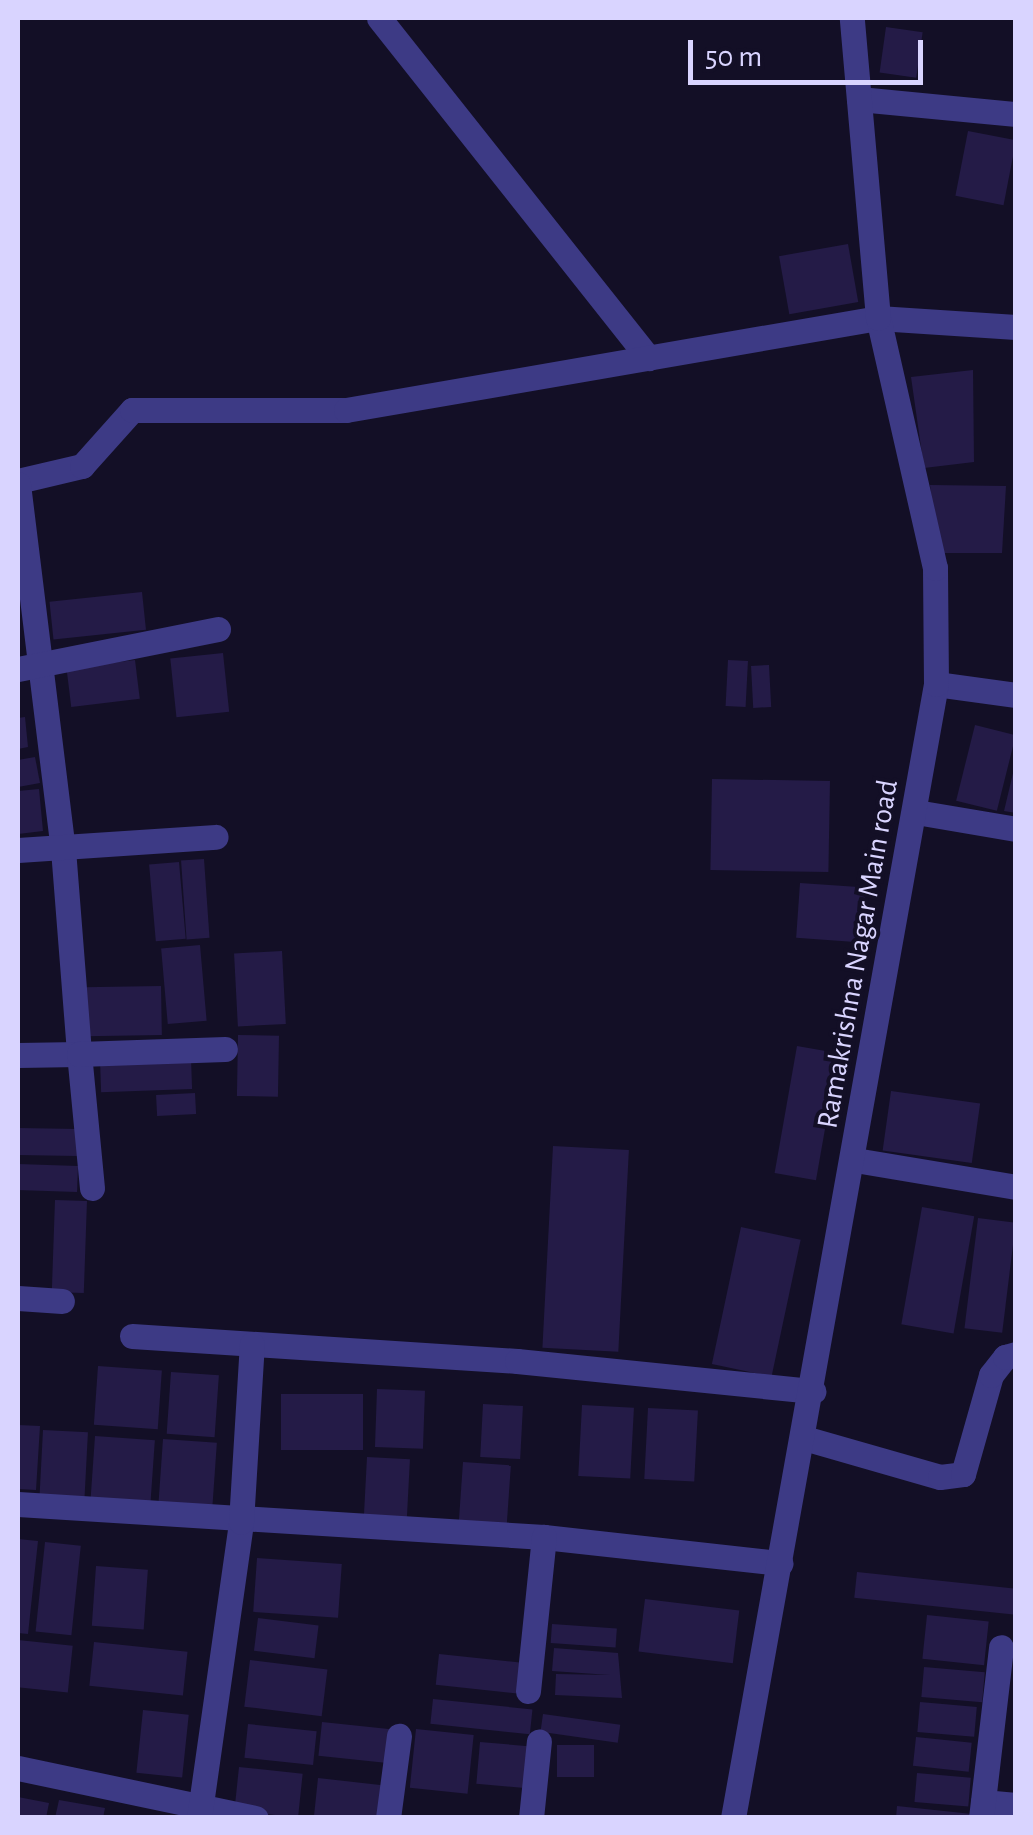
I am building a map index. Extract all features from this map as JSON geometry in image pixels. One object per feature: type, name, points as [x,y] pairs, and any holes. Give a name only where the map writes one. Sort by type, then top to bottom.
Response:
[{"type":"street","points":[[379,18],[648,358]]},
{"type":"street","name":"Ramakrishna Nagar Main road","points":[[733,1818],[855,1160],[936,684],[935,568],[878,318],[852,18]]},
{"type":"street","points":[[859,99],[1016,114]]},
{"type":"street","points":[[92,1188],[63,849],[29,667],[18,483],[82,466],[132,410],[346,410],[878,318],[1016,328]]},
{"type":"street","points":[[29,667],[218,629]]},
{"type":"street","points":[[936,684],[1016,695]]},
{"type":"street","points":[[916,812],[1016,830]]},
{"type":"street","points":[[18,850],[216,837]]},
{"type":"street","points":[[18,1055],[225,1049]]},
{"type":"street","points":[[855,1160],[1016,1187]]},
{"type":"street","points":[[18,1298],[62,1301]]},
{"type":"street","points":[[132,1336],[517,1361],[813,1392]]},
{"type":"street","points":[[200,1813],[242,1522],[252,1344]]},
{"type":"street","points":[[804,1438],[940,1477],[963,1474],[991,1375],[1005,1356],[1016,1354]]},
{"type":"street","points":[[18,1504],[242,1522],[544,1538],[781,1564]]},
{"type":"street","points":[[528,1691],[544,1538]]},
{"type":"street","points":[[1000,1647],[982,1810],[1016,1805]]},
{"type":"street","points":[[388,1818],[399,1736]]},
{"type":"street","points":[[531,1818],[539,1740]]},
{"type":"street","points":[[18,1768],[200,1813],[256,1818]]},
{"type":"building","points":[[886,27],[923,32],[916,78],[880,73]]},
{"type":"building","points":[[968,131],[1016,140],[1004,205],[955,196]]},
{"type":"building","points":[[848,244],[858,302],[789,314],[779,256]]},
{"type":"building","points":[[973,370],[974,462],[924,468],[911,377]]},
{"type":"building","points":[[930,485],[1006,486],[1002,553],[938,553]]},
{"type":"building","points":[[142,592],[146,630],[53,640],[50,602]]},
{"type":"building","points":[[223,653],[229,712],[176,717],[170,659]]},
{"type":"building","points":[[135,660],[140,699],[71,707],[67,668]]},
{"type":"building","points":[[728,660],[748,661],[746,707],[726,706]]},
{"type":"building","points":[[769,665],[771,707],[753,708],[751,666]]},
{"type":"building","points":[[25,717],[28,747],[18,749],[18,718]]},
{"type":"building","points":[[975,725],[1016,735],[997,811],[956,801]]},
{"type":"building","points":[[35,757],[40,783],[18,787],[18,760]]},
{"type":"building","points":[[1016,769],[1016,813],[1004,811]]},
{"type":"building","points":[[712,779],[830,781],[828,872],[710,870]]},
{"type":"building","points":[[39,789],[43,831],[18,834],[18,791]]},
{"type":"building","points":[[204,859],[210,938],[187,939],[181,861]]},
{"type":"building","points":[[179,862],[186,939],[156,941],[149,865]]},
{"type":"building","points":[[800,883],[866,888],[862,942],[796,938]]},
{"type":"building","points":[[200,945],[207,1021],[168,1024],[161,948]]},
{"type":"building","points":[[282,951],[286,1024],[238,1026],[234,954]]},
{"type":"building","points":[[161,986],[162,1035],[85,1036],[84,987]]},
{"type":"building","points":[[238,1035],[279,1036],[278,1097],[237,1096]]},
{"type":"building","points":[[797,1046],[838,1053],[816,1180],[775,1173]]},
{"type":"building","points":[[191,1058],[192,1089],[101,1092],[100,1061]]},
{"type":"building","points":[[891,1091],[980,1104],[972,1163],[883,1150]]},
{"type":"building","points":[[195,1093],[196,1114],[157,1116],[156,1095]]},
{"type":"building","points":[[18,1128],[78,1129],[78,1156],[18,1155]]},
{"type":"building","points":[[553,1146],[629,1150],[618,1352],[542,1348]]},
{"type":"building","points":[[18,1164],[78,1166],[77,1192],[18,1190]]},
{"type":"building","points":[[55,1200],[87,1201],[84,1293],[52,1292]]},
{"type":"building","points":[[922,1207],[974,1216],[954,1333],[901,1324]]},
{"type":"building","points":[[978,1218],[1016,1223],[1002,1333],[964,1328]]},
{"type":"building","points":[[741,1227],[801,1240],[772,1377],[712,1364]]},
{"type":"building","points":[[98,1366],[162,1370],[158,1429],[94,1425]]},
{"type":"building","points":[[171,1372],[219,1375],[215,1437],[167,1434]]},
{"type":"building","points":[[377,1389],[425,1391],[423,1449],[375,1447]]},
{"type":"building","points":[[281,1394],[363,1394],[363,1450],[281,1450]]},
{"type":"building","points":[[483,1404],[523,1406],[520,1459],[480,1457]]},
{"type":"building","points":[[582,1405],[634,1408],[630,1479],[578,1476]]},
{"type":"building","points":[[648,1408],[698,1411],[694,1482],[644,1479]]},
{"type":"building","points":[[18,1425],[40,1426],[36,1490],[18,1489]]},
{"type":"building","points":[[43,1430],[88,1432],[85,1497],[40,1495]]},
{"type":"building","points":[[95,1436],[155,1440],[151,1502],[91,1498]]},
{"type":"building","points":[[163,1439],[217,1443],[212,1508],[158,1504]]},
{"type":"building","points":[[367,1457],[410,1459],[406,1529],[363,1527]]},
{"type":"building","points":[[463,1462],[511,1465],[506,1533],[458,1530]]},
{"type":"building","points":[[18,1539],[38,1541],[28,1634],[18,1633]]},
{"type":"building","points":[[45,1542],[81,1546],[71,1635],[36,1632]]},
{"type":"building","points":[[257,1558],[342,1564],[338,1618],[253,1612]]},
{"type":"building","points":[[96,1566],[148,1570],[144,1629],[92,1626]]},
{"type":"building","points":[[857,1572],[1016,1589],[1013,1615],[854,1598]]},
{"type":"building","points":[[645,1599],[739,1611],[733,1663],[639,1652]]},
{"type":"building","points":[[927,1615],[989,1621],[984,1665],[922,1659]]},
{"type":"building","points":[[258,1618],[319,1625],[315,1658],[254,1651]]},
{"type":"building","points":[[552,1624],[617,1629],[616,1647],[551,1643]]},
{"type":"building","points":[[18,1640],[73,1646],[68,1692],[18,1687]]},
{"type":"building","points":[[94,1642],[187,1652],[183,1696],[89,1686]]},
{"type":"building","points":[[554,1648],[618,1653],[622,1698],[555,1695],[556,1674],[610,1675],[552,1671]]},
{"type":"building","points":[[439,1654],[528,1663],[524,1694],[436,1685]]},
{"type":"building","points":[[250,1660],[327,1670],[322,1716],[244,1707]]},
{"type":"building","points":[[924,1667],[985,1672],[982,1702],[921,1697]]},
{"type":"building","points":[[433,1699],[532,1709],[530,1734],[430,1724]]},
{"type":"building","points":[[920,1702],[977,1707],[974,1737],[917,1732]]},
{"type":"building","points":[[143,1710],[189,1715],[182,1777],[136,1773]]},
{"type":"building","points":[[543,1714],[620,1725],[618,1743],[540,1732]]},
{"type":"building","points":[[322,1722],[396,1730],[392,1764],[318,1756]]},
{"type":"building","points":[[248,1724],[317,1731],[313,1765],[244,1758]]},
{"type":"building","points":[[416,1729],[474,1735],[468,1794],[410,1788]]},
{"type":"building","points":[[916,1737],[972,1743],[969,1772],[913,1766]]},
{"type":"building","points":[[480,1742],[534,1747],[530,1789],[476,1784]]},
{"type":"building","points":[[557,1745],[594,1745],[594,1777],[557,1777]]},
{"type":"building","points":[[239,1767],[303,1774],[298,1817],[234,1811]]},
{"type":"building","points":[[917,1773],[971,1778],[968,1807],[914,1802]]},
{"type":"building","points":[[318,1778],[389,1786],[386,1818],[314,1816]]},
{"type":"building","points":[[18,1797],[49,1803],[46,1818],[18,1818]]},
{"type":"building","points":[[59,1800],[105,1808],[103,1818],[55,1818]]},
{"type":"building","points":[[897,1806],[972,1814],[972,1818],[896,1818]]}]
